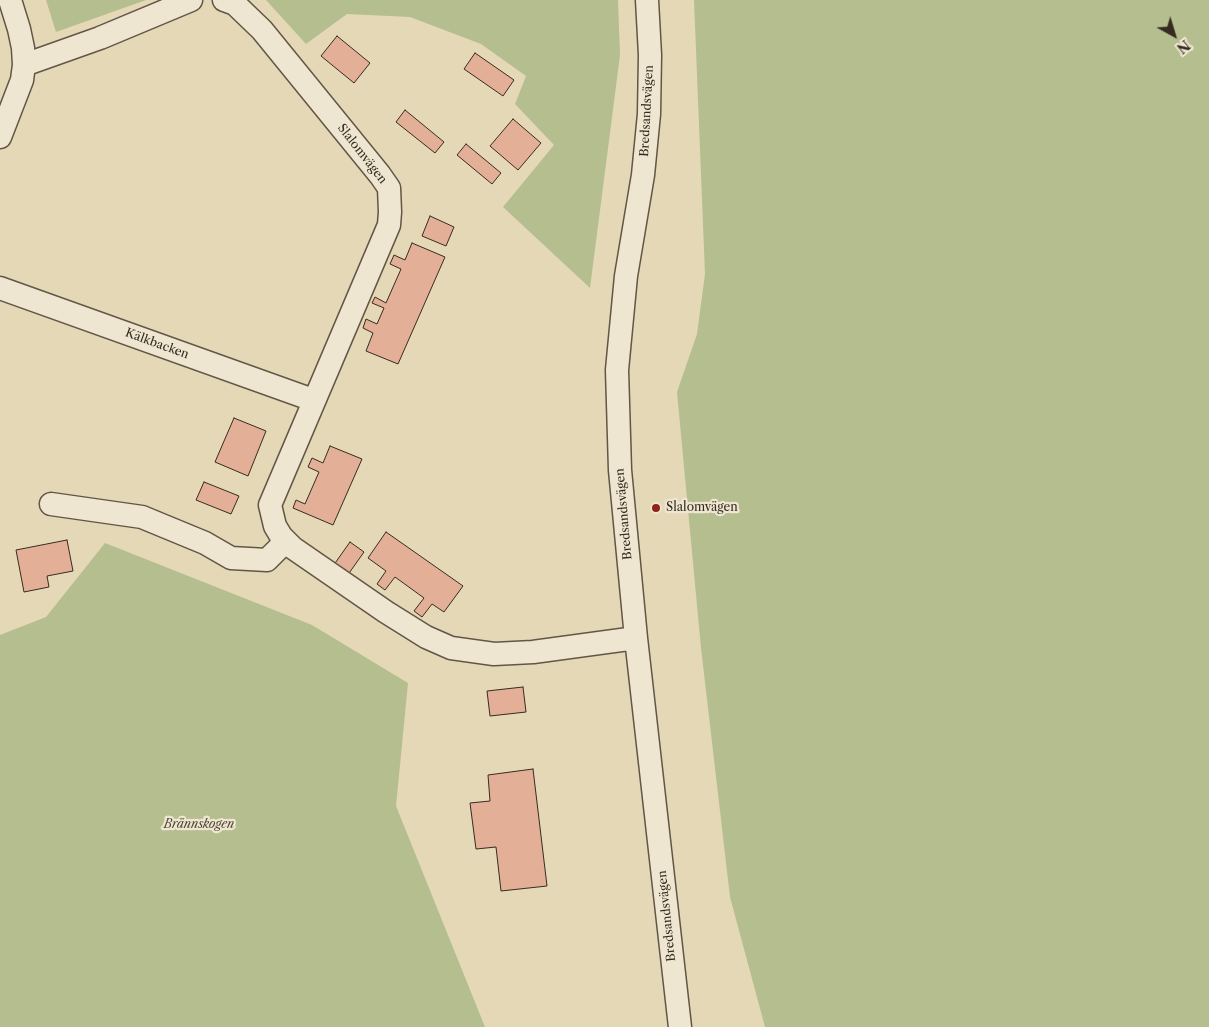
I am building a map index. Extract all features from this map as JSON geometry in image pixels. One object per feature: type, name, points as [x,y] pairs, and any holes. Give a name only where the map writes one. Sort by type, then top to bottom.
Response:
[{"type":"street","points":[[0,137],[22,80],[24,66],[19,28],[10,0]]},
{"type":"street","points":[[24,66],[100,38],[191,0]]},
{"type":"street","name":"Slalomvägen","points":[[224,0],[235,4],[262,30],[389,188],[389,225],[270,505],[274,526],[293,548],[386,612],[426,637],[451,648],[494,654],[532,652],[636,638]]},
{"type":"street","name":"Bredsandsvägen","points":[[647,0],[650,55],[649,114],[643,175],[626,276],[617,370],[620,470],[636,638],[680,1027]]},
{"type":"street","name":"Kälkbacken","points":[[0,288],[313,400]]},
{"type":"street","points":[[51,504],[142,517],[204,543],[231,558],[267,560],[286,541]]},
{"type":"green space","points":[[46,0],[146,0],[56,32]]},
{"type":"green space","points":[[266,0],[618,0],[620,55],[590,288],[503,207],[554,145],[515,104],[526,76],[481,44],[410,17],[347,14],[306,44]]},
{"type":"green space","points":[[694,0],[1209,0],[1209,1027],[765,1027],[730,897],[701,648],[677,392],[697,334],[705,274]]},
{"type":"green space","name":"Brännskogen","points":[[105,543],[312,625],[408,683],[396,806],[485,1027],[0,1027],[0,635],[46,617]]},
{"type":"building","points":[[337,36],[370,63],[354,83],[321,56]]},
{"type":"building","points":[[475,53],[514,80],[503,96],[464,69]]},
{"type":"building","points":[[405,110],[444,142],[435,153],[396,122]]},
{"type":"building","points":[[513,119],[541,143],[518,170],[490,146]]},
{"type":"building","points":[[466,144],[501,173],[492,184],[457,155]]},
{"type":"building","points":[[430,216],[454,227],[446,246],[422,236]]},
{"type":"building","points":[[412,243],[445,257],[398,364],[366,351],[373,333],[363,328],[366,319],[377,324],[384,308],[372,303],[375,297],[386,303],[401,269],[390,264],[394,255],[405,260]]},
{"type":"building","points":[[234,418],[266,431],[248,476],[215,462]]},
{"type":"building","points":[[330,446],[362,459],[333,525],[293,508],[296,500],[305,504],[319,472],[308,467],[312,458],[323,463]]},
{"type":"building","points":[[204,482],[239,496],[231,514],[196,500]]},
{"type":"building","points":[[386,532],[463,586],[444,612],[432,604],[422,617],[414,611],[424,598],[395,577],[385,590],[377,584],[386,571],[368,558]]},
{"type":"building","points":[[67,540],[73,571],[47,576],[49,587],[24,592],[16,550]]},
{"type":"building","points":[[350,542],[364,552],[347,576],[333,566]]},
{"type":"building","points":[[523,687],[526,712],[490,716],[487,691]]},
{"type":"building","points":[[533,769],[547,886],[501,891],[496,847],[476,849],[470,803],[490,801],[488,775]]},
{"type":"place","name":"Slalomvägen","points":[[656,508]]}]
